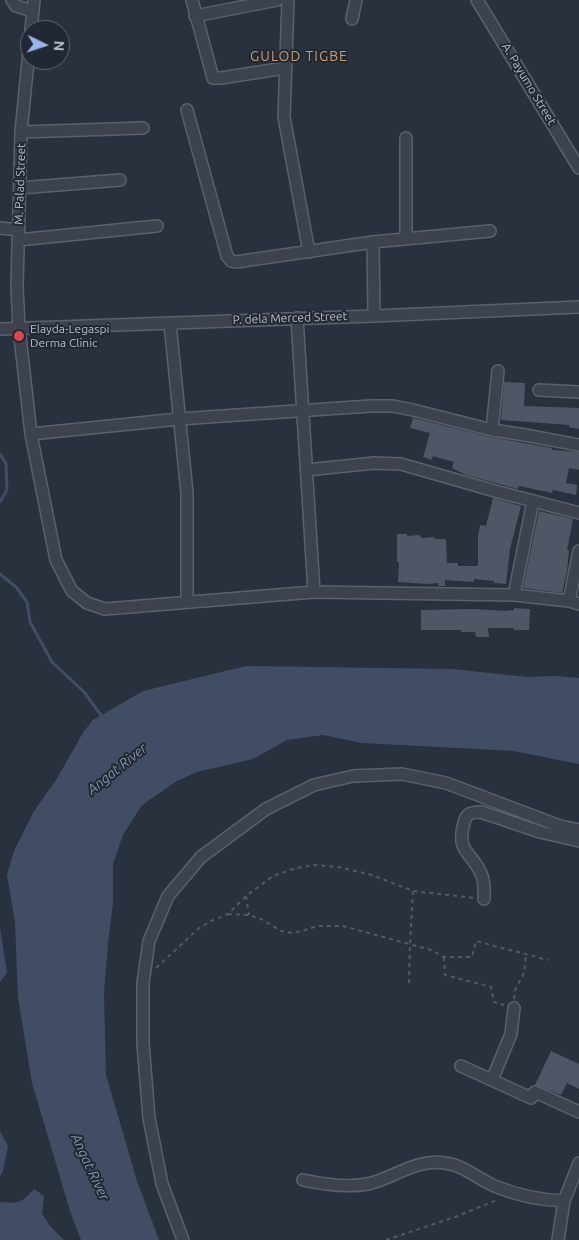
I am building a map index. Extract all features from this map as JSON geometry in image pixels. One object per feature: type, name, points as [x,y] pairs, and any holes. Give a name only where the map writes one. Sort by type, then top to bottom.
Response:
[{"type":"street","points":[[12,0],[16,6],[34,5],[32,20]]},
{"type":"street","points":[[192,0],[213,78],[285,68]]},
{"type":"street","points":[[195,16],[277,0]]},
{"type":"street","points":[[288,0],[284,117],[310,252]]},
{"type":"street","points":[[352,19],[356,0]]},
{"type":"street","name":"A. Payumo Street","points":[[477,0],[579,168]]},
{"type":"street","name":"M. Palad Street","points":[[27,70],[21,132],[17,286],[19,328],[31,434],[56,560],[72,591],[87,603],[104,609],[314,592],[514,594],[574,602]]},
{"type":"street","points":[[187,110],[227,256],[231,261],[236,262],[373,242],[490,231]]},
{"type":"street","points":[[21,132],[143,128]]},
{"type":"street","points":[[406,138],[406,239]]},
{"type":"street","points":[[20,188],[120,180]]},
{"type":"street","points":[[0,228],[19,235],[157,226]]},
{"type":"street","points":[[373,242],[374,316]]},
{"type":"street","name":"P. dela Merced Street","points":[[0,329],[579,307]]},
{"type":"street","points":[[297,318],[314,592]]},
{"type":"street","points":[[170,323],[187,493],[187,601]]},
{"type":"street","points":[[492,430],[498,371]]},
{"type":"street","points":[[538,390],[579,392]]},
{"type":"street","points":[[31,434],[179,419],[393,406],[492,430],[579,445]]},
{"type":"street","points":[[307,470],[374,463],[401,464],[579,513]]},
{"type":"street","points":[[514,594],[533,501]]},
{"type":"street","points":[[574,602],[579,551]]},
{"type":"street","points":[[183,1240],[162,1184],[149,1118],[143,1044],[143,983],[149,942],[168,896],[200,857],[266,808],[314,785],[353,776],[402,774],[446,783],[560,826],[579,830]]},
{"type":"street","points":[[484,899],[485,886],[482,875],[462,844],[462,829],[465,817],[471,812],[481,812],[540,832],[579,841]]},
{"type":"street","points":[[492,1080],[511,1034],[514,1008]]},
{"type":"street","points":[[461,1066],[531,1098],[535,1092],[579,1112]]},
{"type":"street","points":[[303,1180],[325,1184],[348,1185],[374,1182],[428,1162],[446,1163],[468,1171],[495,1186],[518,1194],[533,1198],[564,1201]]},
{"type":"street","points":[[558,1240],[564,1201],[579,1163]]},
{"type":"path","points":[[155,969],[198,929],[228,914],[246,896],[273,876],[293,868],[314,866],[338,867],[372,875],[413,891],[484,899]]},
{"type":"path","points":[[409,984],[413,891]]},
{"type":"path","points":[[246,896],[249,915]]},
{"type":"path","points":[[228,914],[249,915],[261,919],[282,931],[292,933],[318,926],[343,926],[431,950],[444,956],[472,956],[476,941],[548,960]]},
{"type":"path","points":[[444,956],[445,975],[491,987],[494,1002],[514,1008],[515,990],[524,973],[526,954]]},
{"type":"path","points":[[386,1240],[455,1217],[501,1199]]},
{"type":"water","name":"Angat River","points":[[246,666],[452,669],[528,677],[556,676],[579,678],[579,764],[514,751],[362,743],[323,735],[287,740],[253,759],[197,772],[177,781],[142,805],[123,835],[113,864],[113,903],[104,992],[106,1075],[137,1181],[159,1240],[81,1240],[70,1211],[32,1083],[18,998],[15,922],[7,875],[14,851],[34,811],[56,780],[84,731],[93,720],[143,691]]},
{"type":"water","points":[[0,927],[7,973],[0,982]]},
{"type":"water","points":[[0,1131],[8,1146],[3,1171],[0,1176]]},
{"type":"water","points":[[34,1189],[44,1196],[42,1213],[50,1226],[64,1240],[0,1240],[1,1202],[12,1203],[20,1201],[27,1197]]},
{"type":"building","points":[[504,382],[525,383],[524,406],[579,408],[579,429],[569,427],[569,425],[501,420]]},
{"type":"building","points":[[413,418],[490,437],[552,448],[552,450],[579,452],[579,470],[569,468],[566,483],[577,485],[576,495],[553,490],[552,493],[519,486],[518,489],[466,475],[452,468],[454,462],[433,456],[431,460],[423,457],[430,433],[410,428]]},
{"type":"building","points":[[493,498],[521,506],[510,549],[506,584],[474,579],[474,582],[445,580],[445,586],[438,586],[438,583],[398,582],[397,534],[407,534],[407,536],[420,535],[421,538],[434,537],[435,539],[446,539],[447,563],[458,563],[458,566],[478,566],[480,525],[486,526]]},
{"type":"building","points":[[539,511],[573,519],[567,550],[569,550],[567,571],[562,593],[523,588]]},
{"type":"building","points":[[514,608],[530,609],[529,630],[488,628],[489,637],[476,637],[475,632],[461,632],[461,630],[421,630],[421,610],[474,609],[504,611],[514,610]]},
{"type":"building","points":[[551,1051],[579,1064],[579,1089],[567,1083],[561,1095],[535,1085]]},
{"type":"waterway","points":[[0,454],[6,464],[7,490],[0,502]]},
{"type":"waterway","points":[[0,574],[16,587],[27,602],[30,622],[52,662],[84,692],[103,718]]},
{"type":"place","name":"Elayda-Legaspi Derma Clinic","points":[[19,336]]},
{"type":"district","name":"GULOD TIGBE","points":[[299,56]]}]
